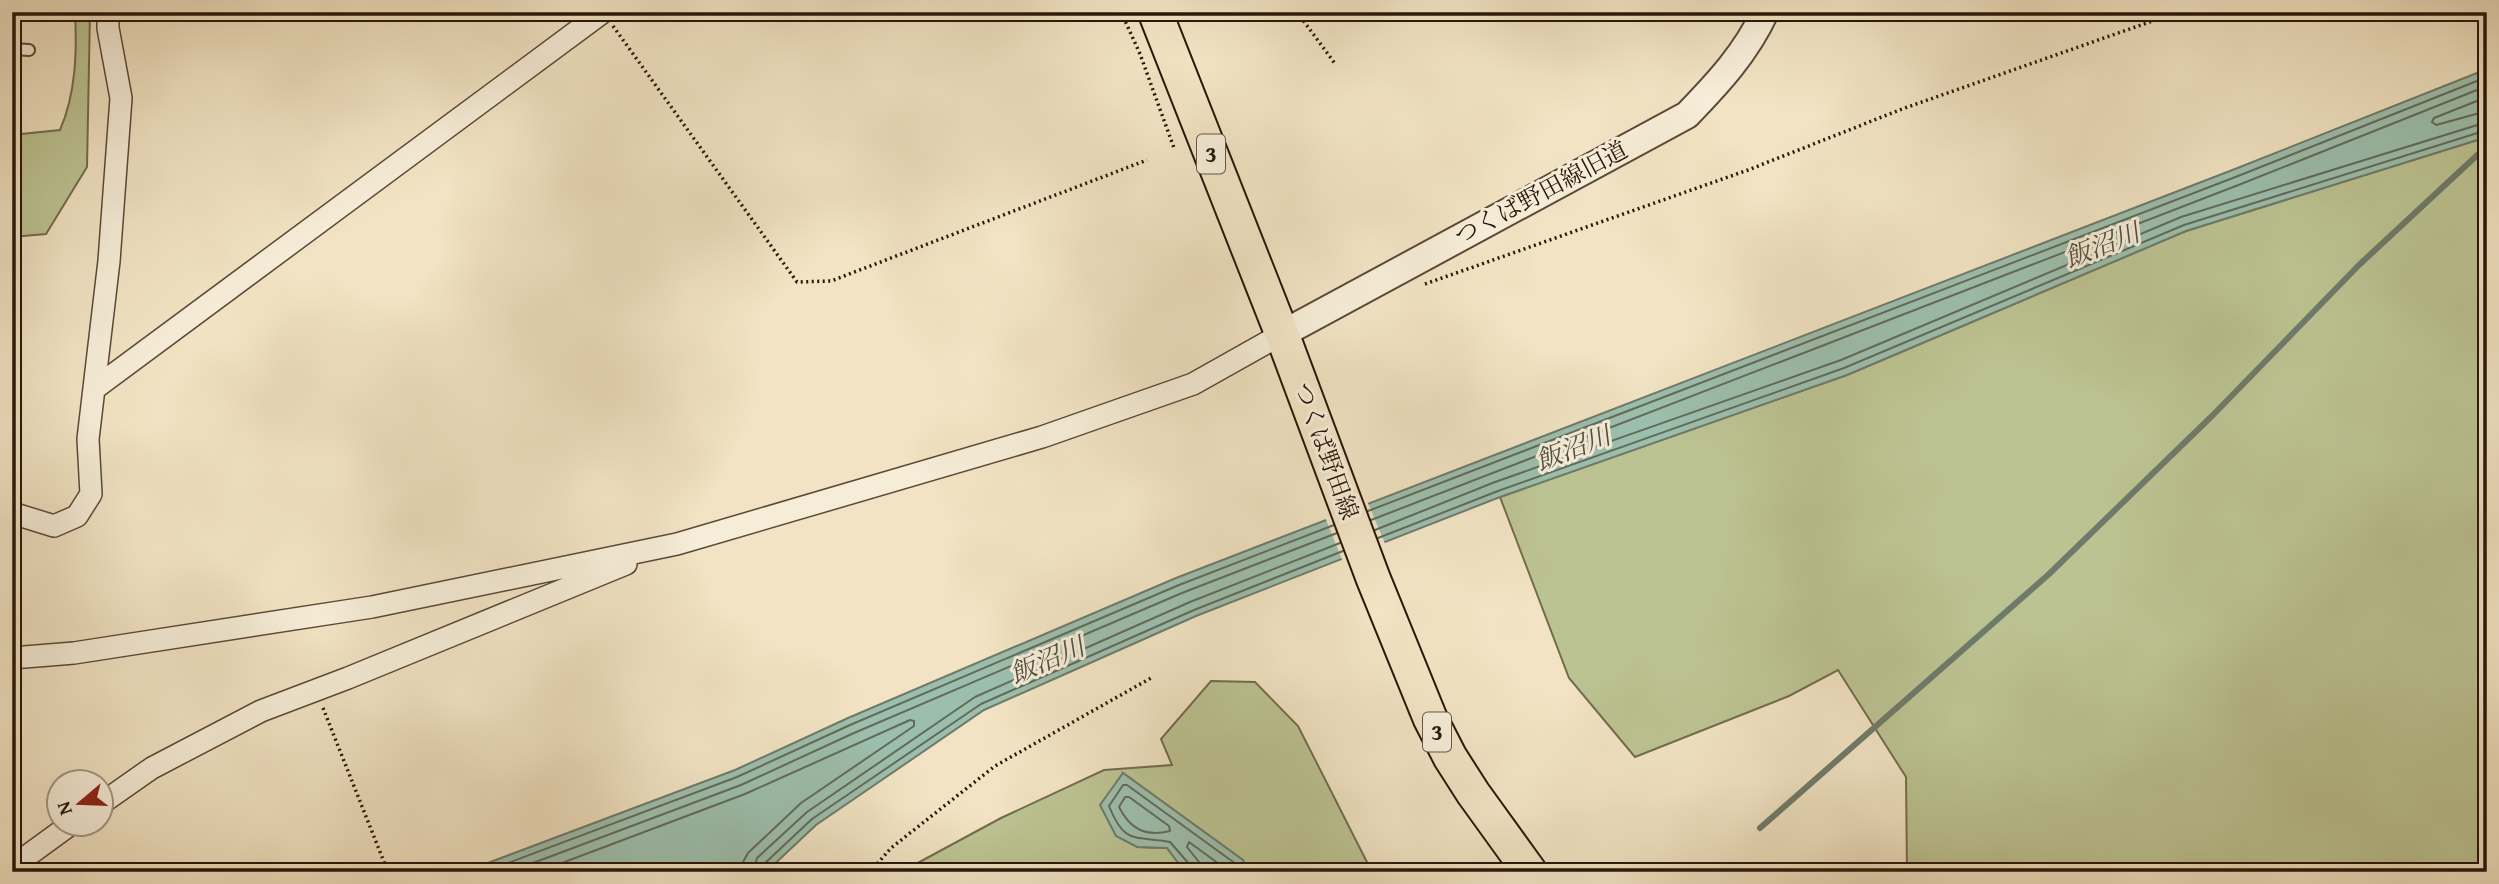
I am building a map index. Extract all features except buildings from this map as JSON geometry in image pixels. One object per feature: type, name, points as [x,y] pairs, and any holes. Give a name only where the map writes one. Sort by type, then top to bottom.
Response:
[{"type":"main road","name":"つくば野田線","points":[[1155,12],[1430,718],[1473,793],[1530,872]]},
{"type":"street","points":[[12,513],[54,526],[77,516],[91,494],[88,439],[109,261],[121,98],[108,28],[108,12]]},
{"type":"street","name":"つくば野田線旧道","points":[[1282,334],[1686,115],[1728,73],[1752,39],[1765,12]]},
{"type":"street","points":[[94,389],[607,18]]},
{"type":"street","points":[[12,658],[74,653],[372,607],[677,544],[1042,437],[1193,384],[1282,334]]},
{"type":"street","points":[[116,794],[164,761],[261,710],[348,678],[677,544]]},
{"type":"street","points":[[12,867],[52,838]]},
{"type":"lane","points":[[12,48],[29,50]]},
{"type":"path","points":[[1121,12],[1140,54],[1174,148]]},
{"type":"path","points":[[1297,12],[1336,65]]},
{"type":"path","points":[[1379,280],[1414,288],[1748,170],[1902,109],[2178,12]]},
{"type":"path","points":[[607,18],[797,282],[831,281],[1147,160]]},
{"type":"path","points":[[870,872],[891,848],[995,765],[1152,678]]},
{"type":"path","points":[[316,689],[388,872]]},
{"type":"shaded area","points":[[75,12],[90,12],[87,167],[46,234],[12,237],[12,135],[60,130],[69,102],[74,72]]},
{"type":"shaded area","points":[[2487,137],[2487,872],[1907,872],[1906,777],[1838,670],[1789,696],[1635,757],[1569,678],[1500,497],[1847,375],[2186,231]]},
{"type":"shaded area","points":[[1211,681],[1255,682],[1298,726],[1372,872],[1247,872],[1243,860],[1123,773],[1137,847],[1167,848],[1185,872],[901,872],[1001,818],[1104,770],[1172,765],[1161,739]]},
{"type":"water","points":[[2487,69],[2487,137],[2186,231],[1847,375],[1500,497],[1196,616],[984,710],[816,825],[766,872],[464,872],[735,770],[848,718],[1176,578]]},
{"type":"water","points":[[1123,773],[1243,860],[1247,872],[1185,872],[1167,848],[1137,847],[1116,836],[1100,805]]},
{"type":"pier","points":[[1367,501],[1386,546],[1343,562],[1325,517]]},
{"type":"waterway","name":"飯沼川","points":[[1760,828],[2048,575],[2213,415],[2359,265],[2487,146]]}]
